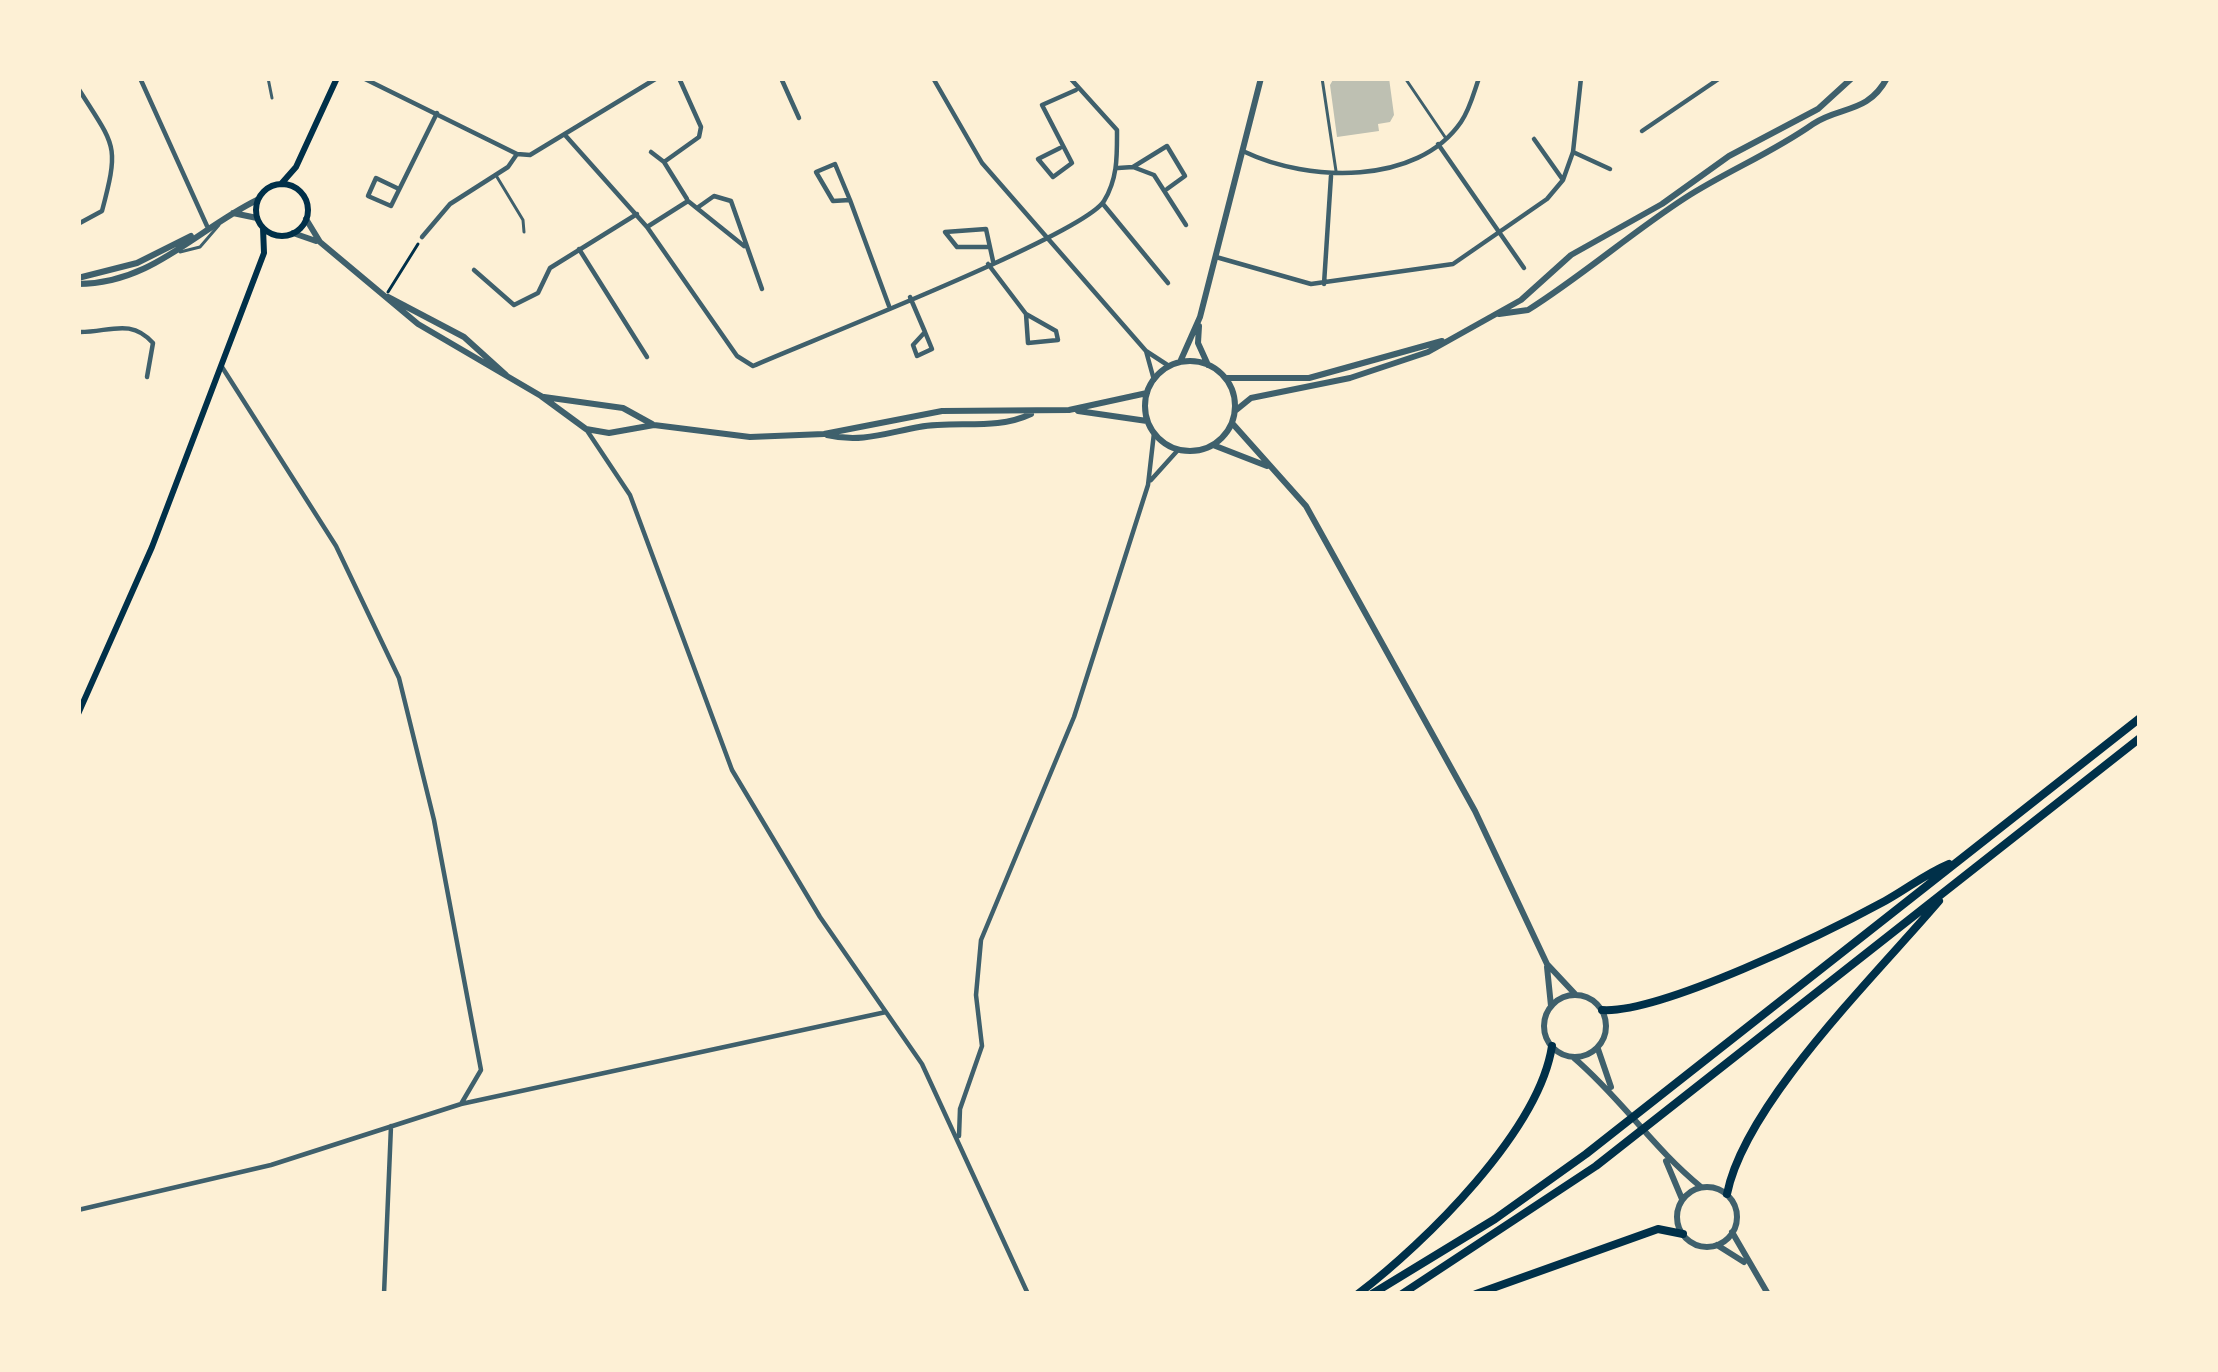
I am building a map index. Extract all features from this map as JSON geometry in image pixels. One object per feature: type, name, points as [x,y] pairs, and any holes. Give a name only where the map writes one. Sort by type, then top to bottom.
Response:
[{"type":"highway","points":[[1372,1294],[1495,1219],[1586,1154],[2140,718]]},
{"type":"highway","points":[[1402,1294],[1596,1166],[2140,738]]},
{"type":"highway","points":[[1602,1010],[1626,1011],[1693,989],[1877,905],[1961,859]]},
{"type":"highway","points":[[1726,1194],[1733,1160],[1748,1137],[1823,1037],[1952,886]]},
{"type":"highway","points":[[1358,1294],[1409,1255],[1461,1200],[1547,1076],[1552,1046]]},
{"type":"highway","points":[[1476,1294],[1658,1229],[1683,1234]]},
{"type":"main road","points":[[78,714],[152,547],[264,253],[257,200],[296,167],[337,78]]},
{"type":"main road","points":[[264,253],[306,219],[307,203],[298,190],[296,167]]},
{"type":"main road","points":[[281,184],[298,190]]},
{"type":"main road","points":[[263,228],[283,236]]},
{"type":"street","points":[[140,78],[207,226]]},
{"type":"street","points":[[363,78],[517,154],[530,155],[657,78]]},
{"type":"street","points":[[664,162],[699,137],[701,127],[679,78]]},
{"type":"street","points":[[781,78],[799,118]]},
{"type":"street","points":[[932,78],[982,163],[1146,351],[1169,366]]},
{"type":"street","points":[[565,135],[647,226],[737,356],[753,366],[1045,239],[1102,204],[1118,168],[1117,130],[1070,78]]},
{"type":"street","points":[[1180,362],[1200,316],[1261,78]]},
{"type":"street","points":[[1244,152],[1334,173],[1398,165],[1438,144],[1460,123],[1479,78]]},
{"type":"street","points":[[1216,257],[1324,284],[1454,264],[1501,233],[1563,180],[1573,152],[1581,78]]},
{"type":"street","points":[[1642,130],[1720,78]]},
{"type":"street","points":[[1235,411],[1251,398],[1379,369],[1428,352],[1521,299],[1571,255],[1662,204],[1729,156],[1821,113],[1844,116],[1881,90],[1887,78]]},
{"type":"street","points":[[1489,315],[1528,310],[1663,212],[1740,165],[1771,154],[1821,113],[1847,79]]},
{"type":"street","points":[[78,88],[115,148],[116,160],[102,211],[78,224]]},
{"type":"street","points":[[1060,148],[1038,159],[1053,178],[1072,164],[1042,105],[1076,90]]},
{"type":"street","points":[[399,189],[376,178],[368,196],[391,206],[437,113]]},
{"type":"street","points":[[1534,139],[1563,180]]},
{"type":"street","points":[[1438,144],[1525,268]]},
{"type":"street","points":[[1133,167],[1167,146],[1185,176],[1167,189]]},
{"type":"street","points":[[651,152],[664,162],[688,201],[746,248]]},
{"type":"street","points":[[1573,152],[1610,169]]},
{"type":"street","points":[[422,237],[450,204],[496,175],[517,154]]},
{"type":"street","points":[[850,200],[832,201],[816,172],[835,164],[850,200],[890,307]]},
{"type":"street","points":[[1118,168],[1133,167],[1154,175],[1186,225]]},
{"type":"street","points":[[1324,284],[1334,173]]},
{"type":"street","points":[[365,175],[373,186]]},
{"type":"street","points":[[697,208],[724,196],[743,227],[762,289]]},
{"type":"street","points":[[78,281],[129,276],[178,252],[207,226],[257,200]]},
{"type":"street","points":[[647,226],[688,201]]},
{"type":"street","points":[[1102,204],[1168,283]]},
{"type":"street","points":[[230,213],[257,218]]},
{"type":"street","points":[[474,269],[514,305],[538,293],[550,268],[637,214]]},
{"type":"street","points":[[306,219],[320,242],[385,296],[464,337],[508,377],[586,429],[609,433],[654,424],[750,437],[824,434],[942,411],[1021,408],[1034,412]]},
{"type":"street","points":[[989,247],[957,248],[946,232],[986,229],[989,247],[991,263],[1026,314],[1056,331],[1058,340],[1028,343],[1026,314]]},
{"type":"street","points":[[293,233],[320,242]]},
{"type":"street","points":[[78,281],[136,263],[195,235]]},
{"type":"street","points":[[579,249],[647,357]]},
{"type":"street","points":[[910,297],[925,332]]},
{"type":"street","points":[[1200,316],[1198,343],[1208,365],[1225,378],[1235,411],[1232,423],[1213,445]]},
{"type":"street","points":[[78,332],[124,325],[142,332],[153,343],[147,376]]},
{"type":"street","points":[[1225,378],[1309,378],[1446,340]]},
{"type":"street","points":[[1146,351],[1154,380]]},
{"type":"street","points":[[1178,450],[1154,433],[1148,421],[1147,393],[1169,366],[1180,362],[1208,365]]},
{"type":"street","points":[[220,364],[336,545],[399,678],[434,820],[481,1070],[461,1104]]},
{"type":"street","points":[[824,434],[847,440],[892,436],[915,427],[980,426],[1147,393]]},
{"type":"street","points":[[541,396],[636,415],[654,424]]},
{"type":"street","points":[[558,413],[565,400]]},
{"type":"street","points":[[1069,410],[1148,421]]},
{"type":"street","points":[[633,428],[636,415]]},
{"type":"street","points":[[1232,423],[1276,471],[1324,538],[1475,811],[1547,964],[1576,994],[1602,1010],[1606,1029],[1598,1047],[1573,1057]]},
{"type":"street","points":[[586,429],[631,495],[732,770],[820,917],[922,1064],[1028,1294]]},
{"type":"street","points":[[596,448],[609,433]]},
{"type":"street","points":[[959,1138],[960,1109],[982,1046],[976,995],[982,940],[1074,717],[1148,485],[1154,433]]},
{"type":"street","points":[[1148,485],[1178,450],[1213,445],[1276,471]]},
{"type":"street","points":[[1547,964],[1551,1006],[1544,1022],[1552,1046],[1573,1057],[1615,1093],[1663,1155],[1701,1187],[1726,1194],[1736,1212],[1732,1232],[1768,1294]]},
{"type":"street","points":[[1551,1006],[1576,994]]},
{"type":"street","points":[[78,1210],[271,1165],[461,1104],[886,1012]]},
{"type":"street","points":[[1598,1047],[1615,1093]]},
{"type":"street","points":[[384,1294],[392,1126]]},
{"type":"street","points":[[1663,1155],[1682,1200]]},
{"type":"street","points":[[1701,1187],[1682,1200],[1677,1217],[1683,1234],[1698,1245],[1717,1245],[1746,1262]]},
{"type":"street","points":[[1717,1245],[1732,1232]]},
{"type":"lane","points":[[268,78],[272,98]]},
{"type":"lane","points":[[1322,78],[1334,173]]},
{"type":"lane","points":[[1405,78],[1445,139]]},
{"type":"lane","points":[[496,175],[523,220],[524,232]]},
{"type":"lane","points":[[178,252],[200,247],[230,213]]},
{"type":"path","points":[[385,296],[422,237]]},
{"type":"building","points":[[1334,78],[1389,78],[1394,115],[1390,122],[1378,124],[1379,131],[1337,137],[1330,85]]}]
